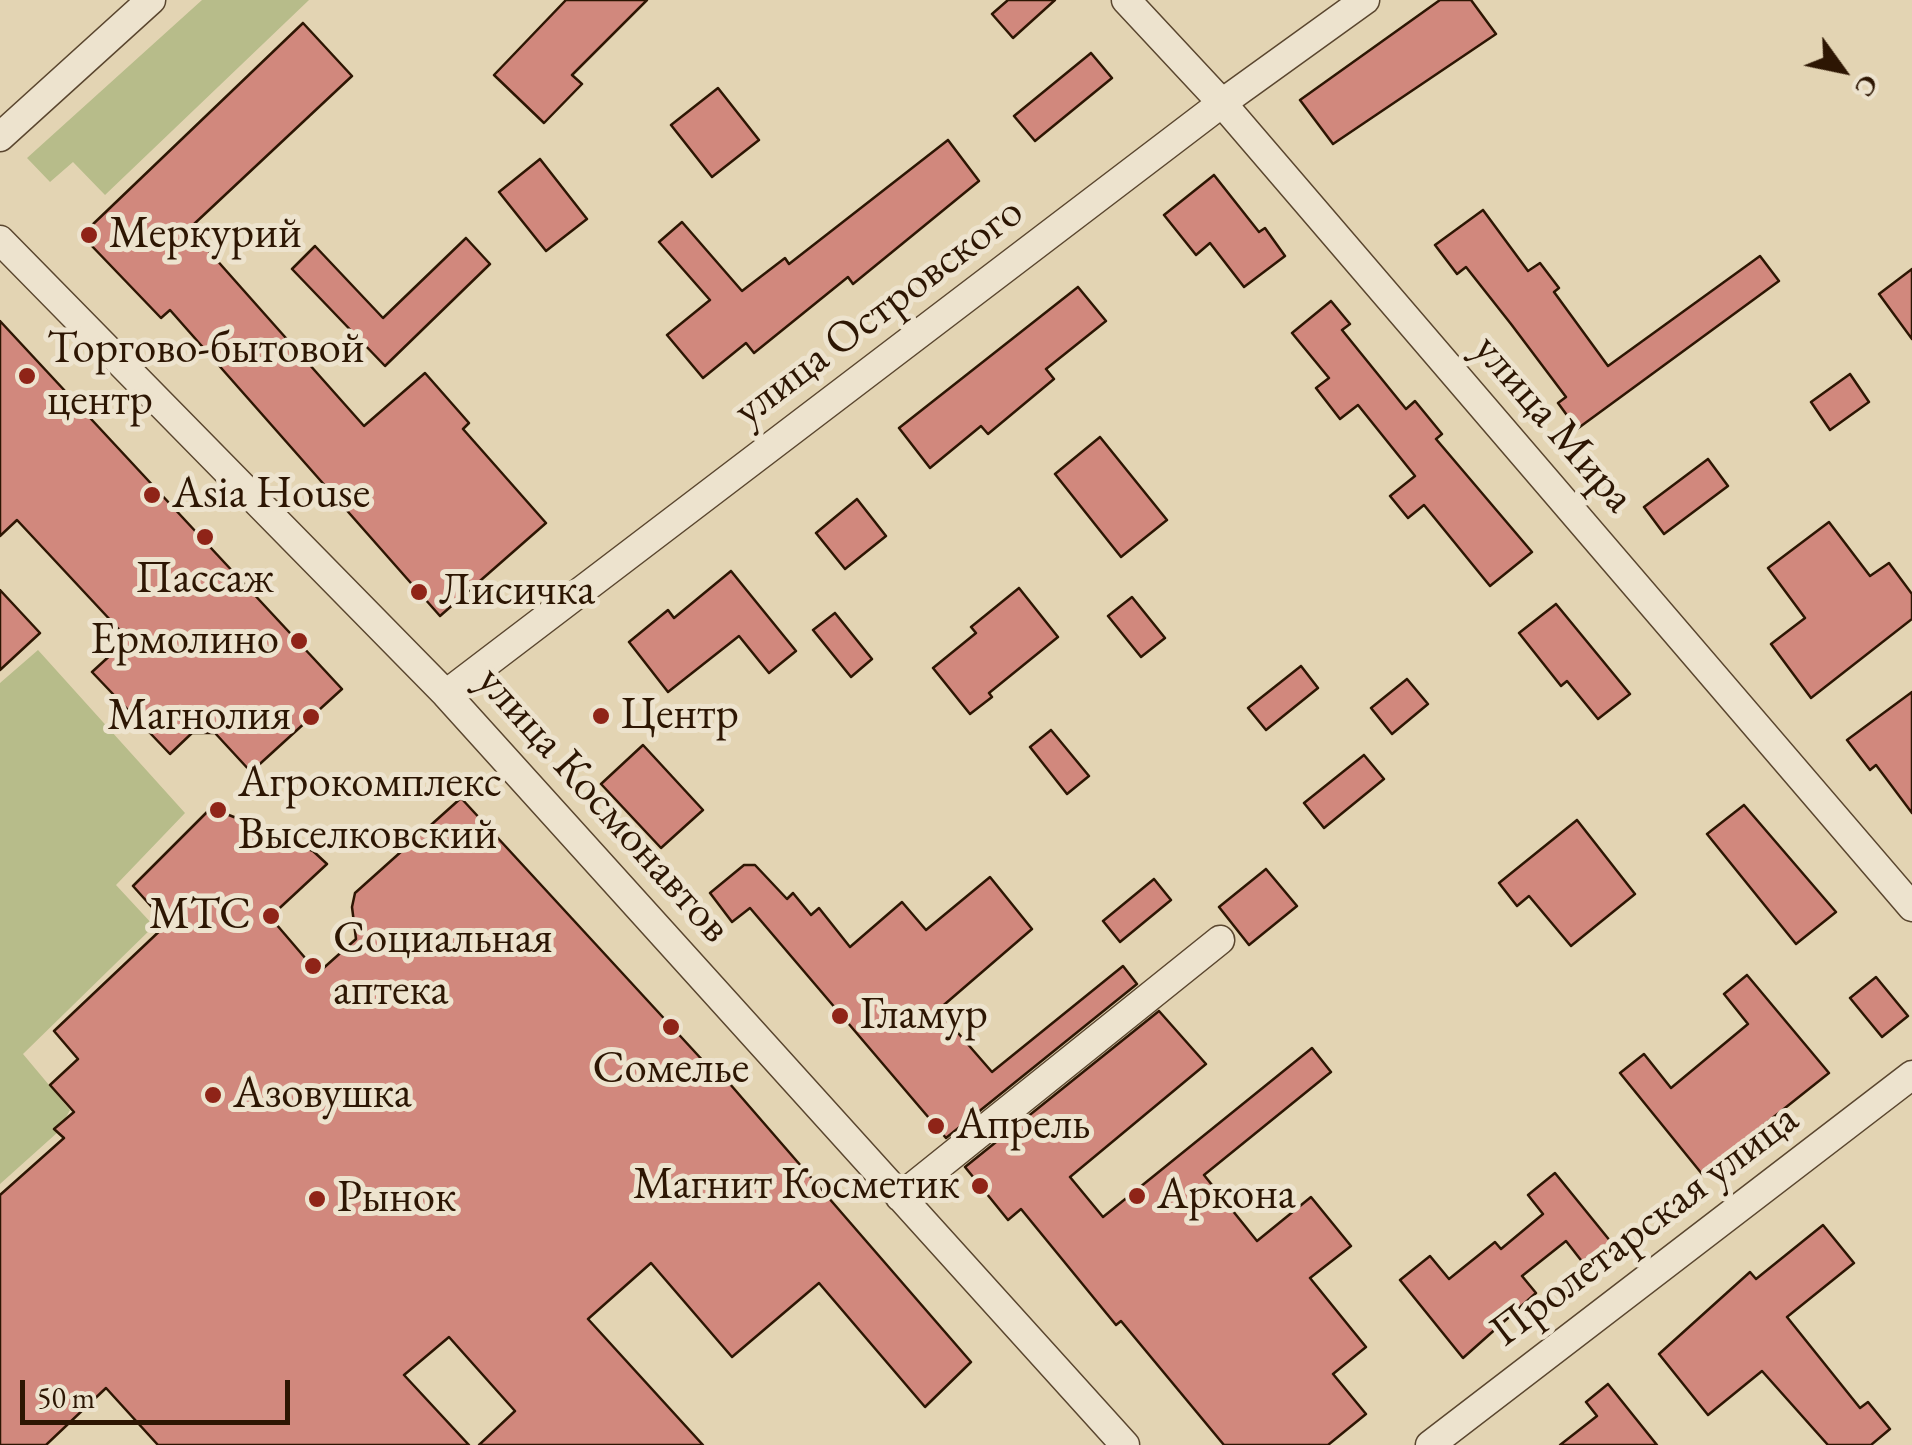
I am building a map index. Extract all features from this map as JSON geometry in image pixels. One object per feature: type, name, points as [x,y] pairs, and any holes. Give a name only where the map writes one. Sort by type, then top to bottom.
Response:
[{"type":"street","points":[[0,138],[151,0]]},
{"type":"street","name":"улица Мира","points":[[1126,0],[1222,103],[1912,907]]},
{"type":"street","name":"улица Островского","points":[[446,694],[1222,103],[1365,0]]},
{"type":"street","name":"улица Космонавтов","points":[[0,240],[446,694],[1124,1445]]},
{"type":"street","points":[[900,1197],[1220,940]]},
{"type":"street","name":"Пролетарская улица","points":[[1430,1445],[1912,1075]]},
{"type":"green space","points":[[202,0],[309,0],[105,195],[73,162],[50,182],[27,158]]},
{"type":"green space","points":[[38,650],[185,813],[116,885],[154,926],[23,1054],[70,1110],[58,1132],[0,1184],[0,683]]},
{"type":"building","points":[[566,0],[647,0],[572,75],[582,84],[544,123],[494,75]]},
{"type":"building","points":[[1008,0],[1055,0],[1013,38],[992,14]]},
{"type":"building","points":[[1440,0],[1471,0],[1496,34],[1333,144],[1300,100]]},
{"type":"building","points":[[303,23],[352,76],[193,225],[203,235],[198,239],[364,426],[425,373],[469,423],[463,429],[546,523],[440,616],[170,310],[161,318],[89,243],[89,228]]},
{"type":"building","points":[[1091,53],[1112,78],[1035,141],[1014,116]]},
{"type":"building","points":[[718,88],[759,140],[712,177],[671,125]]},
{"type":"building","points":[[948,140],[979,181],[853,284],[848,277],[754,353],[746,343],[703,378],[667,335],[710,300],[659,242],[682,222],[742,291],[785,258],[789,264]]},
{"type":"building","points":[[540,159],[587,219],[546,251],[499,192]]},
{"type":"building","points":[[1214,175],[1259,232],[1265,228],[1285,256],[1244,287],[1210,243],[1196,255],[1164,215]]},
{"type":"building","points":[[1483,210],[1528,271],[1540,263],[1559,288],[1554,292],[1608,366],[1760,256],[1779,281],[1577,429],[1558,403],[1566,397],[1511,324],[1466,267],[1457,274],[1435,245]]},
{"type":"building","points":[[466,238],[490,264],[385,366],[292,269],[315,246],[383,318]]},
{"type":"building","points":[[1912,269],[1912,339],[1879,294]]},
{"type":"building","points":[[1078,287],[1106,321],[1046,369],[1054,379],[988,434],[981,426],[930,468],[899,428]]},
{"type":"building","points":[[1331,301],[1350,324],[1342,330],[1406,409],[1415,401],[1442,434],[1436,439],[1532,552],[1490,586],[1424,505],[1408,518],[1390,496],[1415,476],[1358,405],[1340,419],[1316,388],[1329,378],[1292,333]]},
{"type":"building","points":[[0,321],[342,689],[251,772],[215,733],[192,733],[170,754],[92,672],[128,639],[17,520],[0,536]]},
{"type":"building","points":[[1850,374],[1869,402],[1830,430],[1811,402]]},
{"type":"building","points":[[1100,437],[1167,520],[1121,557],[1055,474]]},
{"type":"building","points":[[1708,459],[1728,486],[1664,534],[1644,507]]},
{"type":"building","points":[[857,499],[886,536],[845,569],[816,533]]},
{"type":"building","points":[[1829,522],[1870,576],[1889,563],[1912,594],[1912,619],[1811,698],[1771,644],[1805,618],[1768,568]]},
{"type":"building","points":[[731,571],[796,651],[769,673],[739,636],[668,692],[629,642],[668,610],[674,618]]},
{"type":"building","points":[[1019,588],[1058,637],[989,693],[992,697],[970,714],[933,668],[976,633],[971,627]]},
{"type":"building","points":[[0,590],[40,633],[0,670]]},
{"type":"building","points":[[1132,597],[1165,638],[1141,657],[1108,616]]},
{"type":"building","points":[[1556,604],[1630,694],[1598,719],[1567,681],[1561,686],[1519,633]]},
{"type":"building","points":[[835,613],[872,659],[851,677],[813,630]]},
{"type":"building","points":[[1301,666],[1318,688],[1266,730],[1248,708]]},
{"type":"building","points":[[1407,679],[1428,704],[1392,734],[1371,708]]},
{"type":"building","points":[[1912,692],[1912,813],[1876,765],[1870,770],[1847,740]]},
{"type":"building","points":[[1051,730],[1089,776],[1067,794],[1030,747]]},
{"type":"building","points":[[643,745],[703,810],[661,848],[601,784]]},
{"type":"building","points":[[1364,755],[1384,779],[1324,828],[1304,803]]},
{"type":"building","points":[[461,798],[706,1064],[710,1061],[971,1362],[925,1407],[819,1283],[732,1357],[651,1263],[588,1319],[703,1445],[479,1445],[515,1411],[449,1337],[404,1375],[469,1445],[158,1445],[106,1388],[46,1445],[0,1445],[0,1195],[64,1138],[54,1129],[74,1112],[50,1085],[78,1059],[54,1031],[167,924],[133,886],[211,808],[239,819],[254,837],[268,832],[313,851],[327,864],[270,917],[318,973],[356,939],[352,907],[355,893]]},
{"type":"building","points":[[1744,805],[1836,912],[1796,944],[1707,834]]},
{"type":"building","points":[[1577,820],[1635,894],[1571,946],[1529,896],[1517,906],[1499,883]]},
{"type":"building","points":[[744,865],[755,865],[787,899],[793,893],[811,915],[819,908],[850,947],[902,902],[926,930],[990,877],[1032,929],[938,1010],[992,1072],[1123,966],[1137,984],[946,1138],[750,908],[732,922],[710,893]]},
{"type":"building","points":[[1266,869],[1297,906],[1249,945],[1219,907]]},
{"type":"building","points":[[1154,879],[1171,900],[1120,942],[1103,921]]},
{"type":"building","points":[[1747,975],[1829,1073],[1702,1174],[1620,1073],[1644,1054],[1671,1088],[1748,1024],[1724,994]]},
{"type":"building","points":[[1876,977],[1908,1016],[1882,1037],[1850,998]]},
{"type":"building","points":[[1159,1011],[1206,1064],[1070,1177],[1103,1217],[1312,1048],[1331,1072],[1204,1175],[1257,1241],[1311,1197],[1351,1246],[1310,1278],[1366,1347],[1333,1374],[1366,1414],[1328,1445],[1224,1445],[1121,1321],[1116,1325],[1021,1209],[1008,1220],[965,1167]]},
{"type":"building","points":[[1555,1173],[1611,1242],[1584,1264],[1566,1241],[1522,1276],[1536,1293],[1463,1358],[1400,1280],[1430,1256],[1449,1279],[1495,1242],[1501,1249],[1543,1214],[1528,1195]]},
{"type":"building","points":[[1823,1225],[1854,1263],[1787,1317],[1860,1408],[1868,1402],[1890,1429],[1871,1445],[1828,1445],[1762,1371],[1708,1415],[1659,1354],[1750,1272],[1756,1279]]},
{"type":"building","points":[[1608,1384],[1657,1445],[1560,1445],[1597,1416],[1586,1402]]},
{"type":"place","name":"Меркурий","points":[[89,235]]},
{"type":"place","name":"Торгово-бытовой центр","points":[[27,376]]},
{"type":"place","name":"Asia House","points":[[152,495]]},
{"type":"place","name":"Пассаж","points":[[205,537]]},
{"type":"place","name":"Лисичка","points":[[419,592]]},
{"type":"place","name":"Ермолино","points":[[299,641]]},
{"type":"place","name":"Центр","points":[[601,716]]},
{"type":"place","name":"Магнолия","points":[[311,717]]},
{"type":"place","name":"Агрокомплекс Выселковский","points":[[218,810]]},
{"type":"place","name":"МТС","points":[[271,916]]},
{"type":"place","name":"Социальная аптека","points":[[313,966]]},
{"type":"place","name":"Гламур","points":[[840,1016]]},
{"type":"place","name":"Сомелье","points":[[671,1027]]},
{"type":"place","name":"Азовушка","points":[[213,1095]]},
{"type":"place","name":"Апрель","points":[[936,1126]]},
{"type":"place","name":"Магнит Косметик","points":[[980,1186]]},
{"type":"place","name":"Аркона","points":[[1137,1196]]},
{"type":"place","name":"Рынок","points":[[317,1199]]}]
